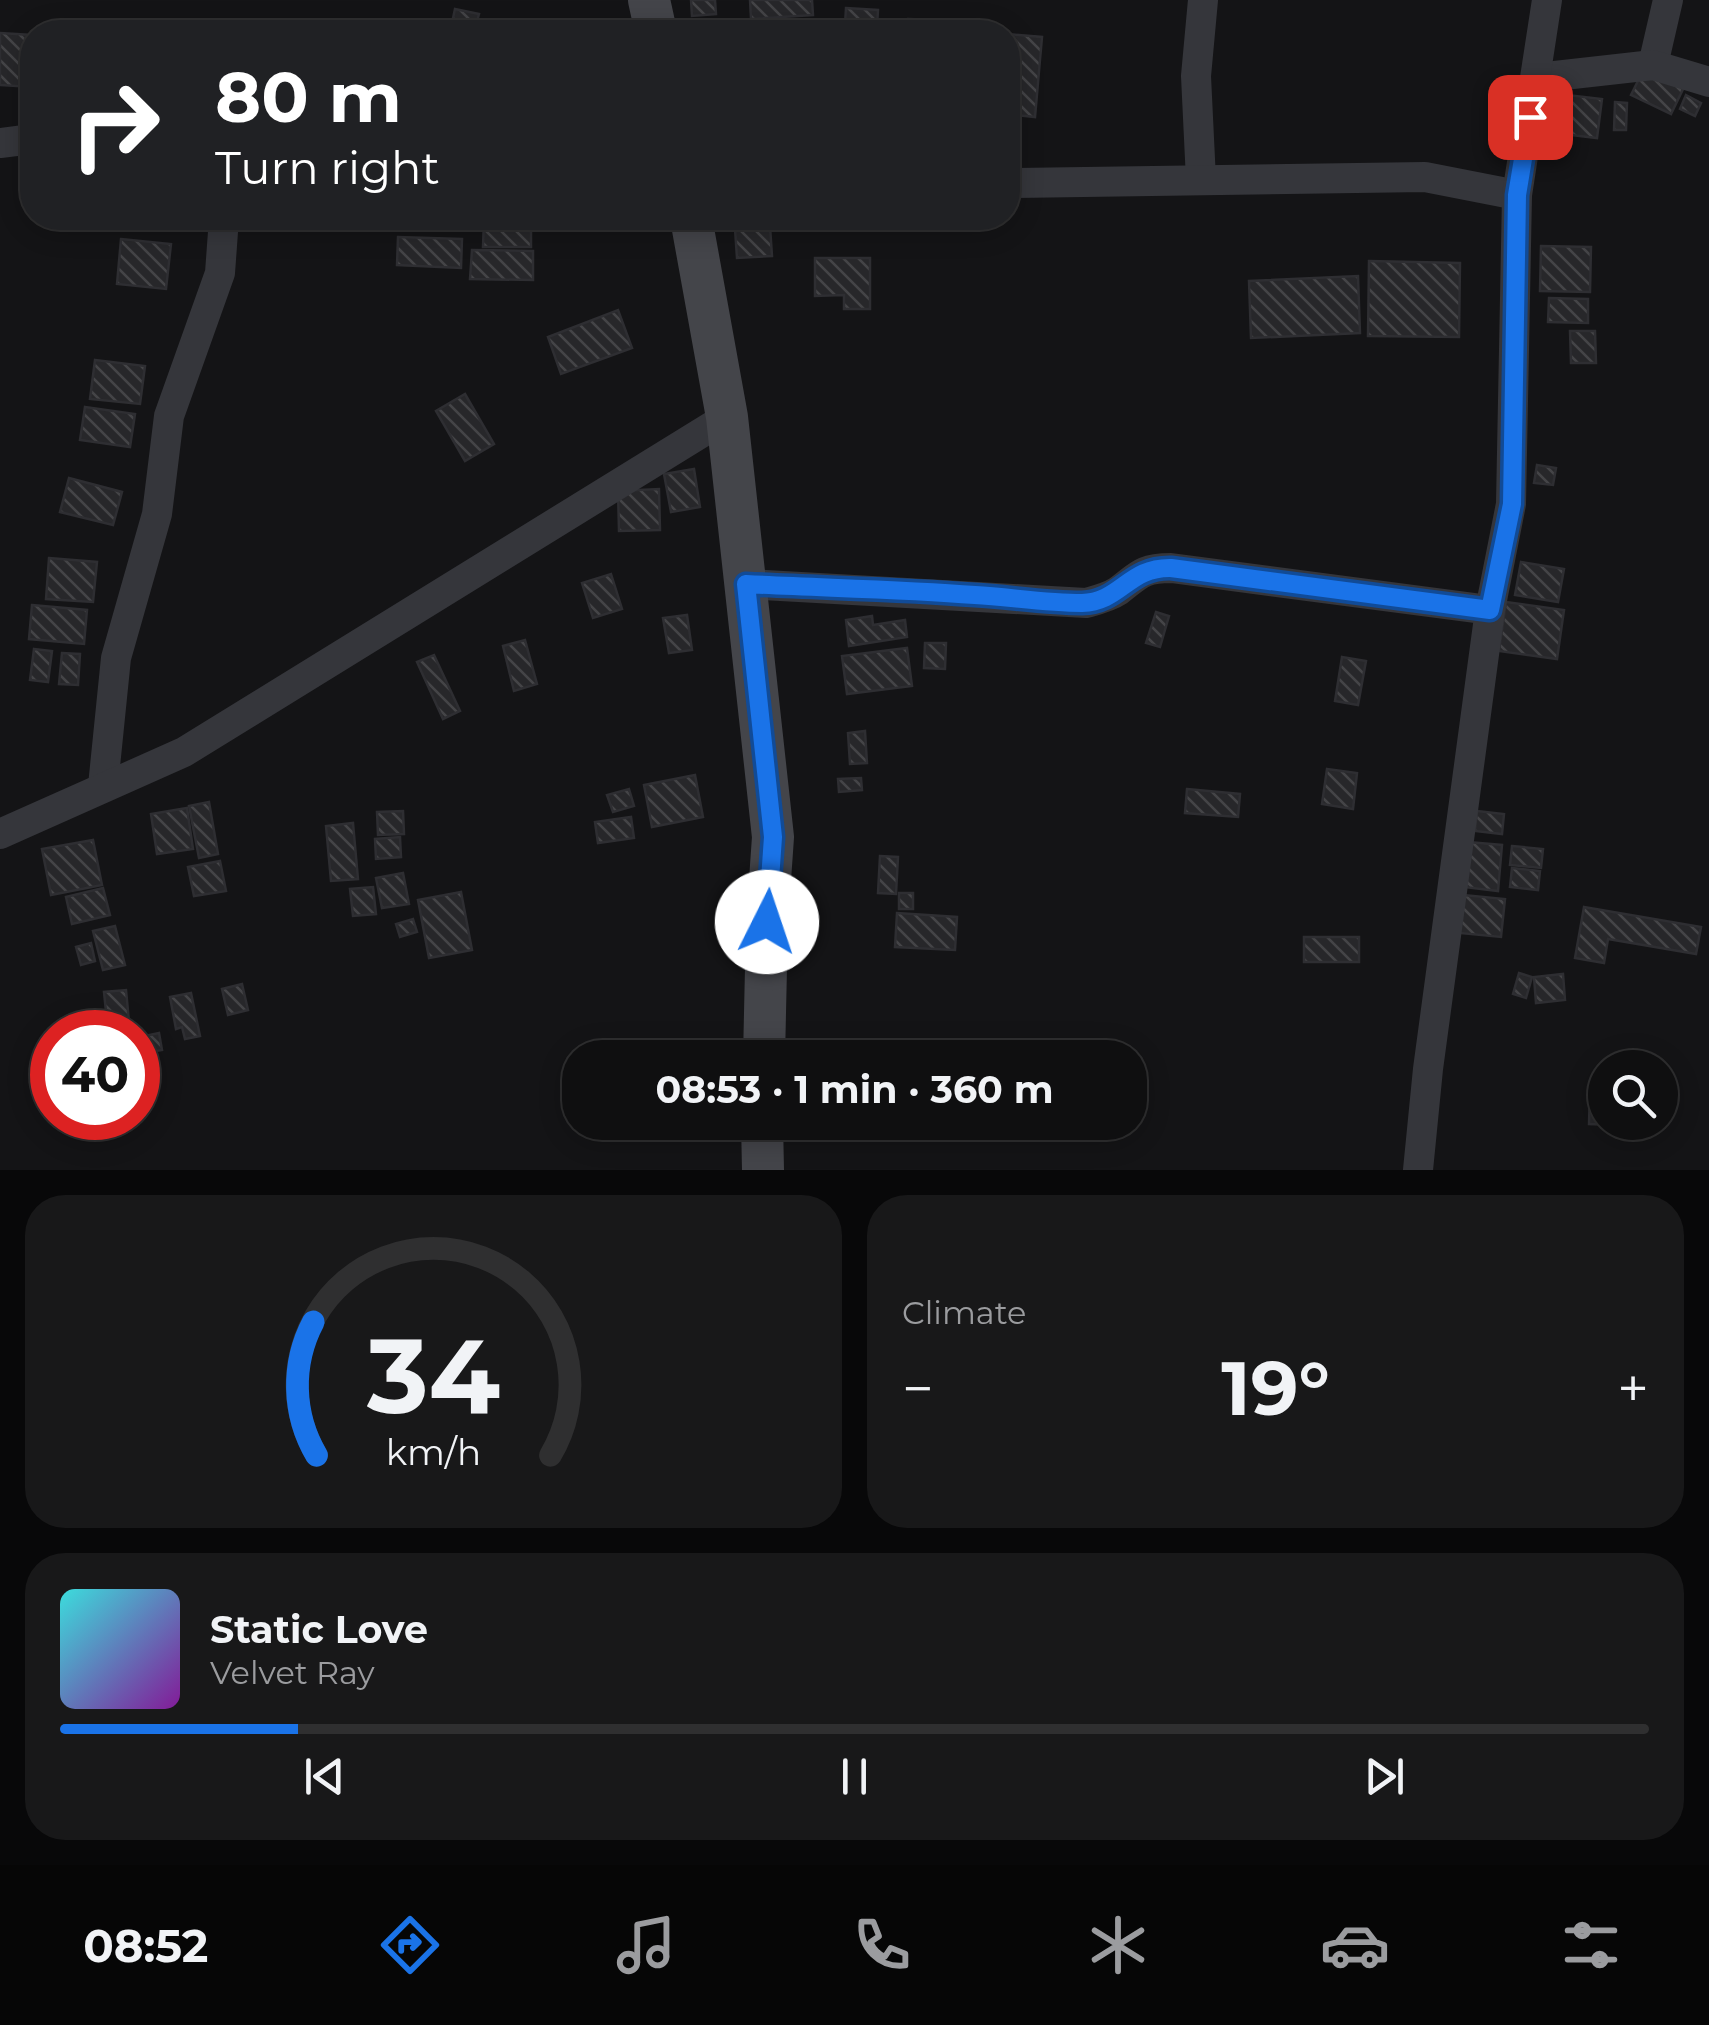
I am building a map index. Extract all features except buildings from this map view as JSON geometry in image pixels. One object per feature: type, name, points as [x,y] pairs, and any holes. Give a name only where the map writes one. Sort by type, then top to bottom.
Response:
[{"type":"street","points":[[1201,180],[1196,76],[1203,0]]},
{"type":"street","points":[[1418,1170],[1490,610],[1512,504],[1517,195],[1548,0]]},
{"type":"street","points":[[1653,65],[1668,0]]},
{"type":"street","points":[[1537,78],[1653,65],[1709,82]]},
{"type":"street","points":[[1020,183],[1425,178],[1517,195]]},
{"type":"street","points":[[102,786],[116,658],[158,514],[169,416],[220,273],[223,230]]},
{"type":"street","points":[[694,230],[728,417],[773,837],[764,1040]]},
{"type":"street","points":[[0,834],[184,752],[728,417]]},
{"type":"street","points":[[746,584],[1086,603],[1115,594],[1137,574],[1171,568],[1490,610]]},
{"type":"street","points":[[762,1140],[763,1170]]},
{"type":"route","points":[[767,922],[773,837],[746,584],[1086,603],[1115,594],[1137,574],[1171,568],[1490,610],[1512,504],[1517,195],[1530,117]]}]
